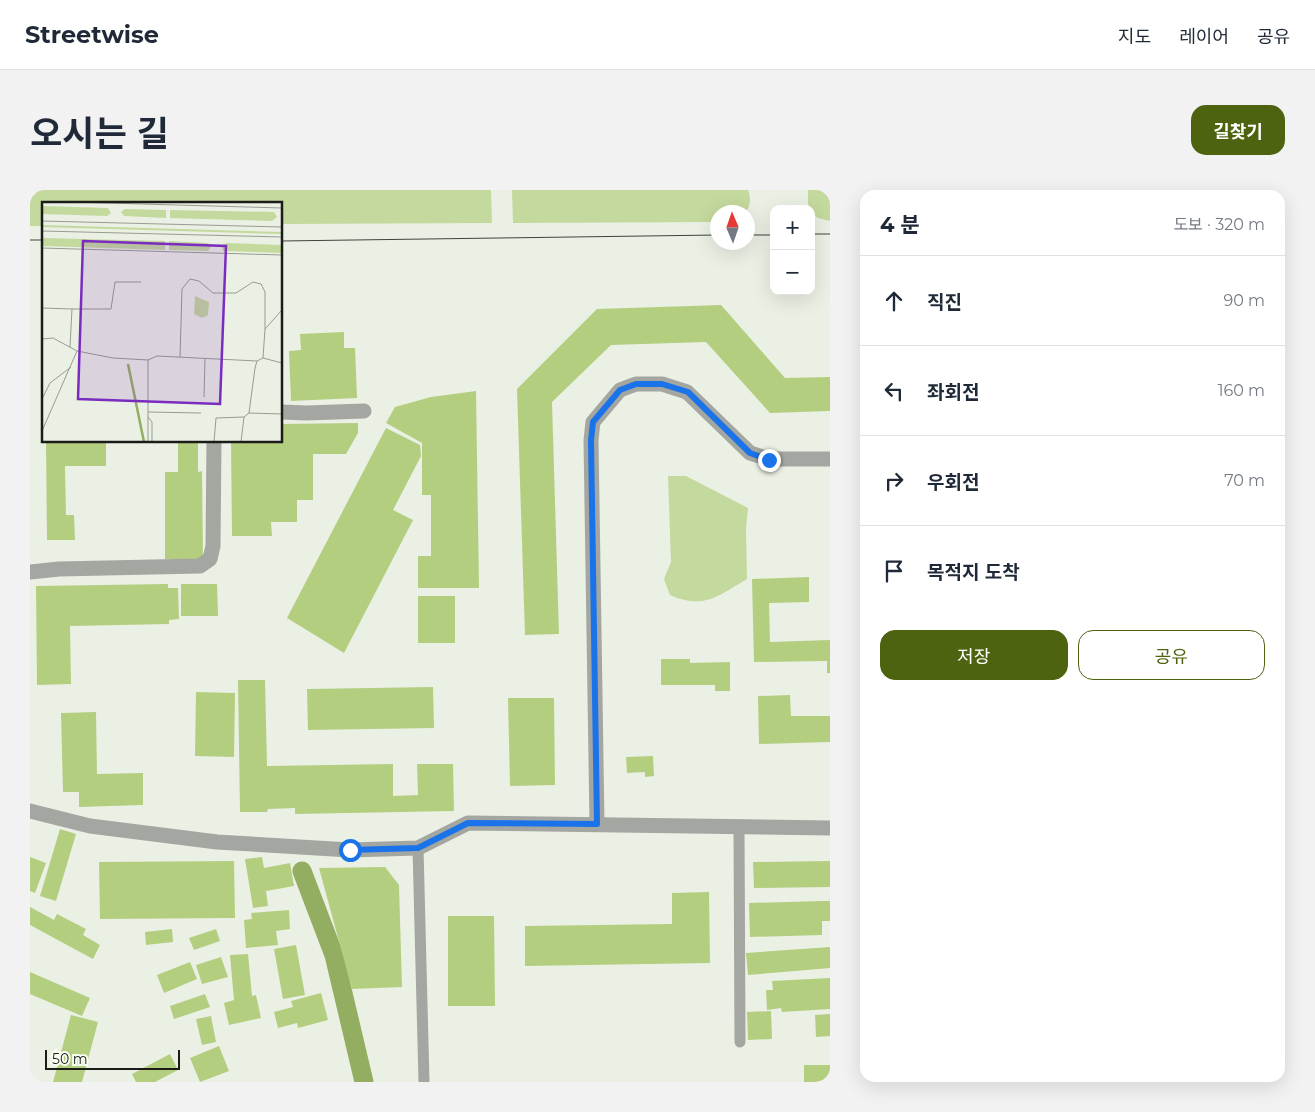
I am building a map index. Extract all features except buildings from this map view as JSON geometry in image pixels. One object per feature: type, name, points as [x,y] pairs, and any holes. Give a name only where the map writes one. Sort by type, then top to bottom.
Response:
[{"type":"street","points":[[597,824],[591,440],[593,422],[620,390],[636,384],[662,384],[688,392],[750,453],[769,460],[830,458]]},
{"type":"street","points":[[282,412],[364,411]]},
{"type":"street","points":[[30,572],[200,566],[210,559],[213,546],[214,442]]},
{"type":"street","points":[[30,811],[90,826],[218,842],[350,850],[418,848],[468,823],[830,828]]},
{"type":"lane","points":[[739,826],[740,1042]]},
{"type":"lane","points":[[418,848],[424,1082]]},
{"type":"green space","points":[[30,190],[491,190],[492,223],[282,224],[282,202],[42,202],[42,226],[30,226]]},
{"type":"green space","points":[[512,190],[748,190],[750,196],[749,205],[710,205],[710,222],[513,223]]},
{"type":"green space","points":[[808,190],[830,190],[830,221],[818,218],[815,216],[815,205],[808,204]]},
{"type":"green space","points":[[668,476],[686,476],[748,508],[746,529],[747,579],[728,591],[710,599],[692,601],[670,595],[664,579],[671,562]]},
{"type":"waterway","points":[[302,871],[334,955],[364,1082]]},
{"type":"tram line","points":[[815,234],[830,234]]},
{"type":"tram line","points":[[282,241],[710,235]]},
{"type":"tram line","points":[[755,235],[770,235]]},
{"type":"tram line","points":[[30,240],[42,240]]},
{"type":"route","points":[[350,850],[418,848],[468,823],[597,824],[591,440],[593,422],[620,390],[636,384],[662,384],[688,392],[750,453],[769,460]]}]
